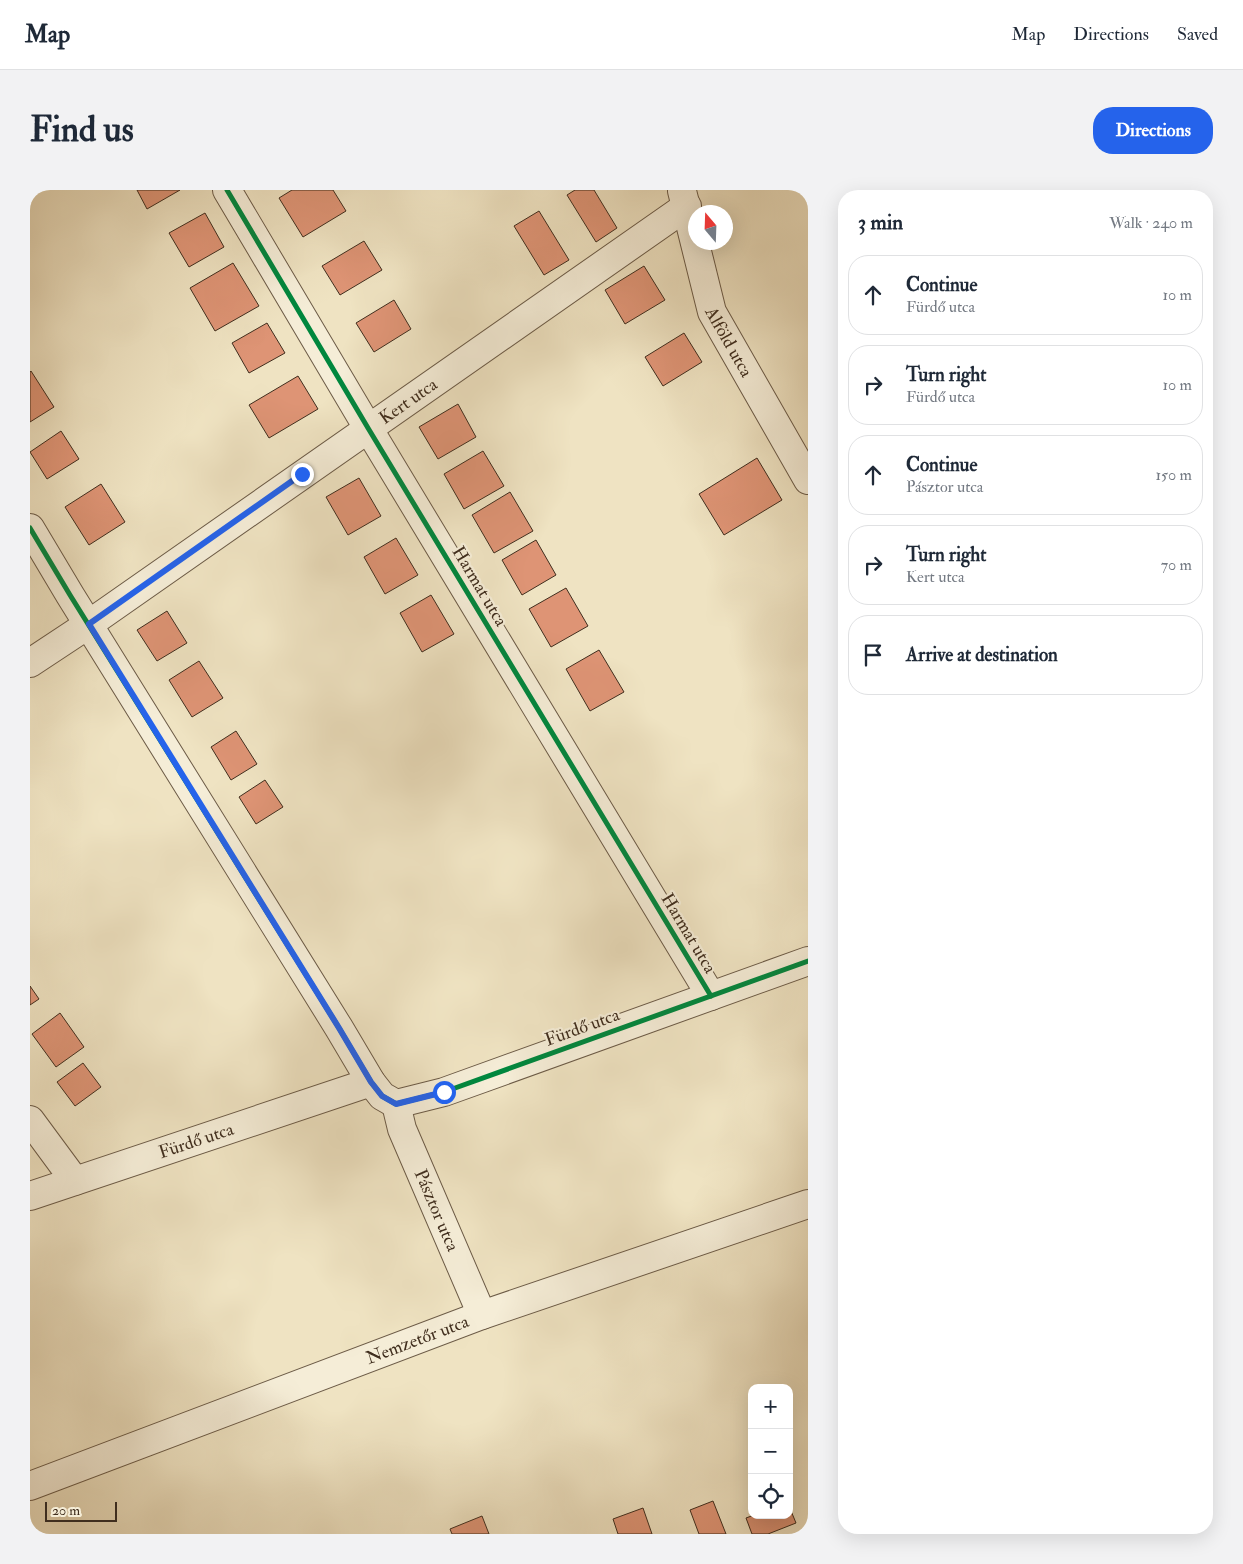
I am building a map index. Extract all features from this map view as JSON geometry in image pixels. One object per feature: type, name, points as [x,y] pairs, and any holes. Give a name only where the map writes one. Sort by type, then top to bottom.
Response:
[{"type":"street","name":"Harmat utca","points":[[227,190],[368,428],[711,996]]},
{"type":"street","name":"Kert utca","points":[[30,663],[89,624],[368,428],[684,198]]},
{"type":"street","name":"Alföld utca","points":[[684,198],[712,312],[808,480]]},
{"type":"street","points":[[30,528],[371,1082],[382,1096],[396,1104]]},
{"type":"street","name":"Fürdő utca","points":[[396,1104],[444,1092],[808,961]]},
{"type":"street","name":"Fürdő utca","points":[[30,1196],[371,1082]]},
{"type":"street","name":"Pásztor utca","points":[[396,1104],[402,1129],[482,1315]]},
{"type":"street","points":[[30,1120],[75,1182]]},
{"type":"street","name":"Nemzetőr utca","points":[[30,1486],[482,1315],[808,1204]]},
{"type":"building","points":[[137,190],[180,190],[147,209]]},
{"type":"building","points":[[292,190],[333,190],[346,211],[303,237],[279,198]]},
{"type":"building","points":[[575,190],[594,190],[617,228],[596,242],[567,195]]},
{"type":"building","points":[[539,211],[569,260],[544,275],[514,226]]},
{"type":"building","points":[[205,213],[224,247],[189,267],[169,233]]},
{"type":"building","points":[[364,241],[382,270],[340,295],[322,266]]},
{"type":"building","points":[[233,263],[259,306],[215,331],[190,288]]},
{"type":"building","points":[[644,266],[665,300],[625,324],[605,290]]},
{"type":"building","points":[[394,300],[411,329],[374,352],[356,323]]},
{"type":"building","points":[[267,323],[285,353],[249,373],[232,343]]},
{"type":"building","points":[[684,333],[702,362],[663,386],[645,357]]},
{"type":"building","points":[[30,372],[54,407],[30,422]]},
{"type":"building","points":[[298,376],[318,409],[269,438],[249,405]]},
{"type":"building","points":[[458,404],[476,437],[438,459],[419,427]]},
{"type":"building","points":[[61,431],[79,459],[47,479],[30,452]]},
{"type":"building","points":[[483,451],[504,486],[464,509],[444,474]]},
{"type":"building","points":[[757,458],[782,500],[724,535],[699,494]]},
{"type":"building","points":[[359,478],[381,516],[348,535],[326,497]]},
{"type":"building","points":[[101,484],[125,522],[89,545],[65,507]]},
{"type":"building","points":[[510,492],[533,531],[494,553],[472,515]]},
{"type":"building","points":[[396,538],[418,575],[385,594],[364,557]]},
{"type":"building","points":[[536,540],[556,575],[522,595],[502,560]]},
{"type":"building","points":[[566,588],[588,626],[551,647],[529,609]]},
{"type":"building","points":[[431,595],[454,634],[422,652],[400,613]]},
{"type":"building","points":[[167,611],[187,643],[157,661],[137,630]]},
{"type":"building","points":[[599,650],[624,692],[590,711],[566,669]]},
{"type":"building","points":[[199,661],[223,698],[192,717],[169,680]]},
{"type":"building","points":[[236,731],[257,764],[231,780],[211,747]]},
{"type":"building","points":[[265,780],[283,807],[256,824],[239,797]]},
{"type":"building","points":[[30,986],[39,999],[30,1005]]},
{"type":"building","points":[[60,1013],[84,1047],[56,1067],[32,1034]]},
{"type":"building","points":[[83,1063],[101,1087],[75,1106],[57,1082]]},
{"type":"building","points":[[713,1501],[726,1534],[699,1534],[690,1510]]},
{"type":"building","points":[[643,1508],[652,1534],[618,1534],[613,1519]]},
{"type":"building","points":[[482,1516],[489,1534],[452,1534],[450,1529]]},
{"type":"building","points":[[793,1516],[796,1523],[768,1534],[752,1534],[746,1518],[793,1519]]},
{"type":"cycle path","points":[[227,190],[368,428],[711,996]]},
{"type":"cycle path","points":[[30,528],[371,1082],[382,1096],[396,1104],[444,1092],[808,961]]},
{"type":"route","points":[[302,474],[89,624],[371,1082],[382,1096],[396,1104],[444,1092]]}]
